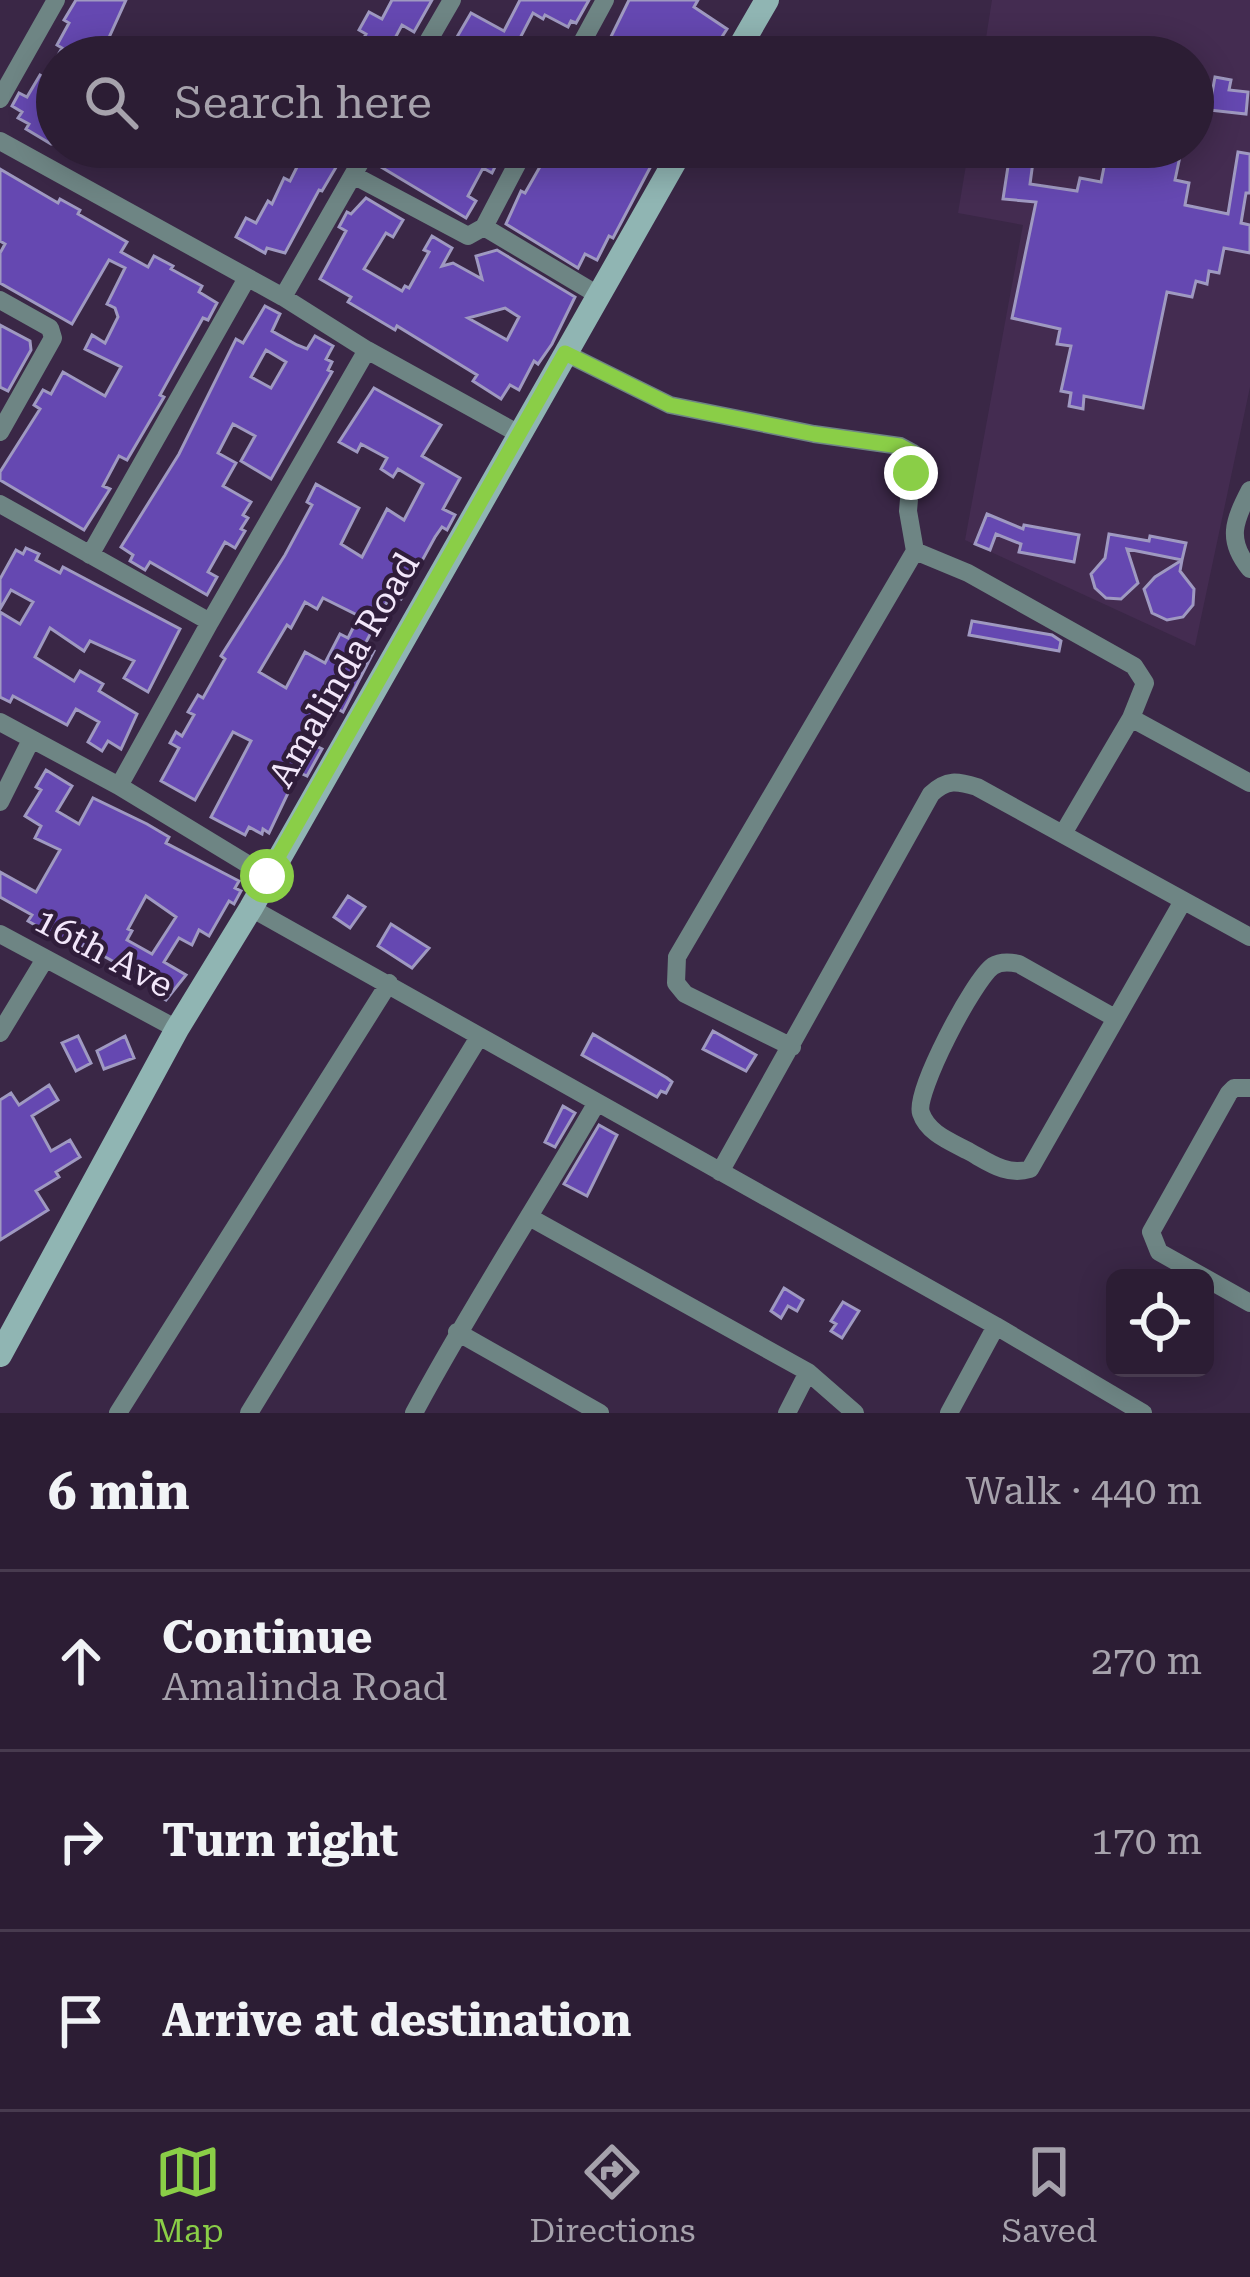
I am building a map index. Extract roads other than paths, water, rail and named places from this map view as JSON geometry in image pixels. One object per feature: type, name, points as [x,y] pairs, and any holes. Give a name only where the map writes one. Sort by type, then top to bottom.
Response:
[{"type":"street","points":[[0,99],[56,0]]},
{"type":"street","points":[[431,36],[452,0]]},
{"type":"street","points":[[585,36],[604,0]]},
{"type":"street","points":[[746,36],[767,0]]},
{"type":"street","points":[[0,141],[36,161]]},
{"type":"street","points":[[49,168],[519,434]]},
{"type":"street","points":[[283,297],[357,168]]},
{"type":"street","points":[[353,175],[462,235],[476,234],[484,227],[515,168]]},
{"type":"street","name":"Amalinda Road","points":[[0,1355],[177,1029],[251,908],[671,168]]},
{"type":"street","points":[[484,227],[598,295]]},
{"type":"street","points":[[90,555],[247,278]]},
{"type":"street","points":[[0,300],[53,333],[0,432]]},
{"type":"street","points":[[118,786],[367,350]]},
{"type":"street","points":[[565,353],[670,405],[900,446],[913,453],[908,511],[915,550],[677,957],[676,983],[685,994],[792,1047]]},
{"type":"street","points":[[1250,490],[1237,514],[1234,533],[1236,553],[1250,569]]},
{"type":"street","points":[[0,504],[210,622]]},
{"type":"street","points":[[915,550],[968,573],[1134,666],[1145,682],[1131,718],[1064,832]]},
{"type":"street","points":[[1131,718],[1250,782]]},
{"type":"street","points":[[0,722],[267,876]]},
{"type":"street","points":[[0,802],[31,740]]},
{"type":"street","points":[[720,1172],[931,794],[943,784],[957,781],[977,787],[1250,937]]},
{"type":"street","points":[[1115,1018],[1019,964],[993,966],[978,983],[923,1086],[920,1110],[929,1128],[994,1166],[1009,1172],[1030,1169],[1183,901]]},
{"type":"street","points":[[251,908],[997,1326],[1120,1408],[1143,1413]]},
{"type":"street","name":"16th Ave","points":[[0,934],[177,1029]]},
{"type":"street","points":[[0,1033],[46,958]]},
{"type":"street","points":[[118,1413],[389,983]]},
{"type":"street","points":[[249,1413],[479,1037]]},
{"type":"street","points":[[1250,1088],[1234,1088],[1229,1093],[1151,1232],[1160,1252],[1250,1303]]},
{"type":"street","points":[[414,1413],[596,1104]]},
{"type":"street","points":[[530,1218],[808,1372],[855,1413]]},
{"type":"street","points":[[949,1413],[997,1326]]},
{"type":"street","points":[[457,1333],[600,1413]]},
{"type":"street","points":[[788,1413],[808,1372]]}]
